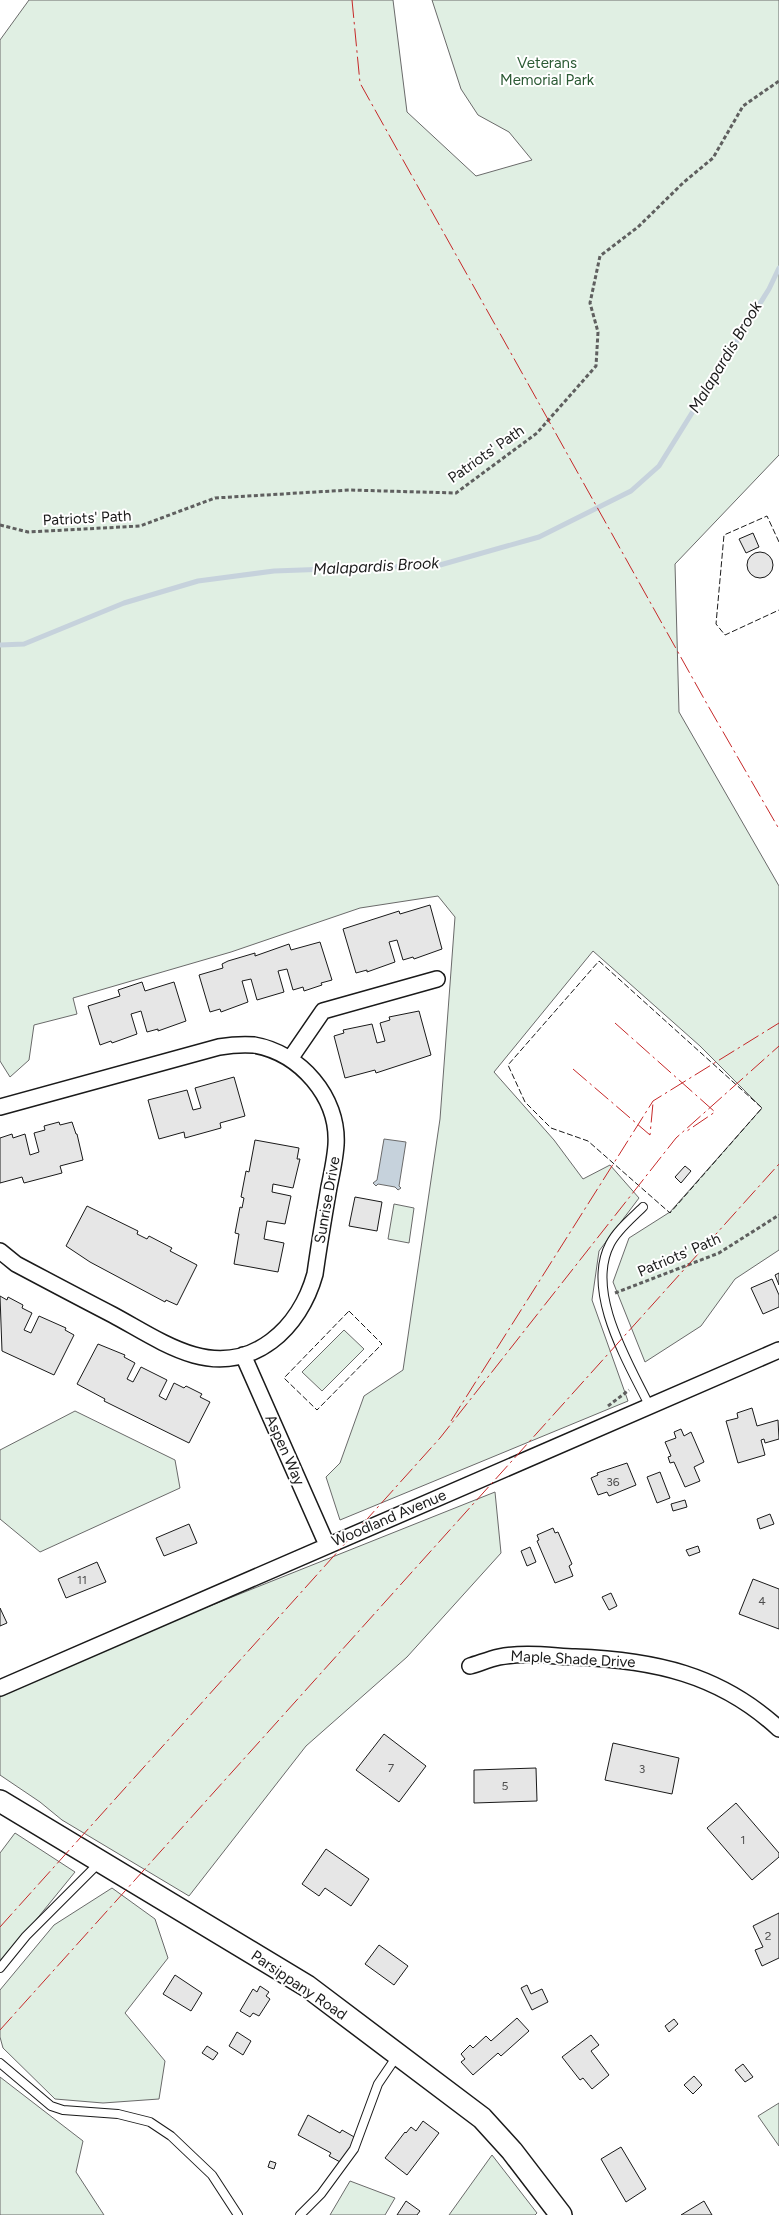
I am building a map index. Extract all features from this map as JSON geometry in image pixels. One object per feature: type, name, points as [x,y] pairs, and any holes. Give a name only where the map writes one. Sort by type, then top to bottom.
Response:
[{"type":"main road","name":"Parsippany Road","points":[[0,1801],[307,1986],[482,2118],[512,2151],[561,2215]]},
{"type":"street","points":[[290,1059],[323,1011],[436,979]]},
{"type":"street","name":"Sunrise Drive","points":[[0,1107],[219,1047],[238,1044],[252,1045],[290,1059],[304,1069],[325,1096],[333,1118],[336,1145],[314,1274],[309,1293],[297,1316],[282,1333],[268,1344],[243,1355],[211,1358],[177,1350],[16,1264],[0,1251]]},
{"type":"street","name":"Woodland Avenue","points":[[0,1688],[779,1350]]},
{"type":"street","name":"Aspen Way","points":[[243,1355],[327,1545]]},
{"type":"street","name":"Maple Shade Drive","points":[[470,1666],[499,1657],[520,1654],[612,1658],[649,1663],[685,1673],[719,1687],[745,1702],[779,1729]]},
{"type":"lane","points":[[643,1207],[610,1243],[603,1265],[602,1281],[604,1299],[620,1345],[649,1405]]},
{"type":"lane","points":[[0,1968],[26,1936],[100,1862]]},
{"type":"lane","points":[[300,2215],[321,2194],[354,2148],[378,2084],[398,2054]]},
{"type":"lane","points":[[0,2063],[51,2106],[63,2110],[118,2114],[150,2122],[172,2136],[212,2175],[238,2215]]},
{"type":"path","name":"Patriots' Path","points":[[0,525],[28,532],[140,526],[216,498],[349,490],[456,493],[537,433],[596,366],[598,332],[590,303],[600,256],[638,227],[684,182],[713,158],[743,106],[779,81]]},
{"type":"path","name":"Patriots' Path","points":[[612,1295],[719,1253],[779,1215]]},
{"type":"green space","name":"Veterans Memorial Park","points":[[29,0],[393,0],[407,112],[476,176],[532,160],[509,132],[478,115],[461,89],[432,0],[779,0],[779,455],[675,564],[679,712],[779,886],[779,1250],[735,1279],[701,1326],[645,1362],[613,1282],[629,1238],[670,1212],[762,1108],[700,1046],[593,951],[494,1072],[554,1140],[583,1179],[610,1165],[639,1198],[599,1251],[592,1300],[628,1401],[340,1520],[326,1477],[340,1463],[364,1396],[403,1370],[440,1119],[455,917],[438,896],[360,908],[231,952],[73,998],[77,1014],[34,1025],[29,1060],[10,1077],[0,1061],[0,40]]},
{"type":"green space","points":[[394,1204],[414,1208],[409,1243],[388,1239]]},
{"type":"green space","points":[[344,1330],[364,1349],[322,1391],[302,1372]]},
{"type":"green space","points":[[75,1411],[175,1460],[180,1488],[40,1552],[0,1519],[0,1450]]},
{"type":"green space","points":[[495,1492],[501,1553],[407,1657],[306,1746],[189,1896],[62,1820],[40,1802],[0,1775],[0,1697],[122,1641]]},
{"type":"green space","points":[[15,1833],[75,1872],[0,1964],[0,1853]]},
{"type":"green space","points":[[112,1888],[155,1919],[168,1958],[125,2013],[165,2061],[159,2099],[103,2103],[55,2099],[3,2048],[0,2037],[0,1990],[54,1925]]},
{"type":"green space","points":[[0,2077],[83,2141],[76,2172],[104,2215],[0,2215]]},
{"type":"green space","points":[[779,2103],[779,2146],[758,2116]]},
{"type":"green space","points":[[492,2155],[537,2213],[535,2215],[449,2215]]},
{"type":"green space","points":[[350,2181],[395,2198],[385,2215],[330,2215]]},
{"type":"shaded area","points":[[384,1139],[406,1142],[399,1186],[401,1188],[398,1190],[395,1187],[378,1184],[376,1186],[373,1183],[377,1180]]},
{"type":"building","points":[[753,533],[759,547],[746,553],[739,539]]},
{"type":"building","points":[[760,552],[769,556],[773,565],[769,574],[760,578],[751,574],[747,565],[751,556]]},
{"type":"building","points":[[430,905],[442,949],[414,959],[413,957],[403,960],[397,940],[389,942],[395,962],[367,972],[367,970],[356,973],[343,929],[399,911],[400,914]]},
{"type":"building","points":[[320,942],[332,980],[304,991],[303,987],[293,990],[287,969],[278,971],[284,992],[257,1000],[251,979],[242,981],[248,1002],[221,1012],[220,1009],[210,1012],[199,975],[223,968],[222,964],[228,961],[255,953],[255,956],[289,944],[291,950]]},
{"type":"building","points":[[142,982],[145,991],[174,982],[186,1021],[158,1031],[158,1029],[147,1032],[141,1011],[131,1014],[137,1034],[112,1043],[111,1041],[100,1045],[88,1006],[120,996],[118,990]]},
{"type":"building","points":[[419,1011],[431,1055],[376,1073],[375,1070],[345,1078],[334,1036],[344,1033],[343,1030],[372,1024],[377,1043],[385,1041],[380,1023],[390,1020],[389,1017]]},
{"type":"building","points":[[234,1077],[245,1116],[220,1123],[221,1128],[185,1138],[184,1132],[159,1139],[148,1100],[187,1090],[193,1110],[201,1108],[195,1088]]},
{"type":"building","points":[[59,1122],[60,1125],[72,1122],[83,1160],[60,1166],[62,1173],[24,1183],[22,1177],[0,1183],[0,1138],[12,1134],[13,1138],[25,1134],[30,1155],[39,1152],[34,1133],[45,1130],[44,1126]]},
{"type":"building","points":[[255,1140],[299,1148],[297,1159],[300,1159],[293,1188],[273,1184],[272,1192],[291,1196],[285,1224],[267,1221],[264,1239],[284,1243],[278,1272],[234,1264],[239,1234],[235,1233],[240,1207],[242,1208],[244,1198],[241,1197],[246,1171],[249,1172]]},
{"type":"building","points":[[685,1166],[691,1171],[681,1183],[675,1177]]},
{"type":"building","points":[[355,1197],[382,1202],[377,1231],[349,1226]]},
{"type":"building","points":[[87,1206],[138,1231],[137,1234],[147,1239],[149,1236],[172,1248],[170,1251],[197,1265],[177,1305],[166,1300],[165,1302],[90,1262],[66,1246]]},
{"type":"building","points":[[779,1273],[779,1285],[775,1275]]},
{"type":"building","points":[[772,1279],[779,1295],[779,1307],[763,1314],[751,1288]]},
{"type":"building","points":[[0,1296],[7,1300],[8,1297],[23,1305],[22,1308],[32,1313],[24,1330],[31,1333],[39,1316],[66,1328],[65,1330],[74,1335],[54,1375],[2,1351]]},
{"type":"building","points":[[98,1344],[125,1355],[124,1357],[135,1363],[127,1379],[133,1382],[141,1367],[167,1380],[159,1396],[166,1400],[174,1383],[184,1388],[186,1386],[202,1394],[200,1397],[210,1402],[189,1443],[104,1401],[105,1399],[77,1384]]},
{"type":"building","points":[[752,1408],[757,1426],[778,1420],[779,1439],[765,1443],[764,1439],[761,1440],[765,1455],[738,1463],[726,1421],[738,1418],[737,1413]]},
{"type":"building","points":[[681,1429],[684,1436],[691,1432],[704,1462],[694,1467],[700,1481],[685,1487],[674,1462],[670,1463],[668,1457],[671,1456],[665,1442],[676,1438],[674,1432]]},
{"type":"building","points":[[627,1463],[636,1485],[609,1496],[607,1492],[598,1495],[591,1478],[598,1475],[597,1473]]},
{"type":"building","points":[[660,1472],[670,1498],[657,1503],[647,1477]]},
{"type":"building","points":[[685,1500],[687,1507],[673,1511],[671,1504]]},
{"type":"building","points":[[770,1514],[774,1524],[760,1529],[757,1519]]},
{"type":"building","points":[[189,1524],[197,1543],[164,1556],[156,1538]]},
{"type":"building","points":[[553,1528],[555,1533],[558,1532],[572,1564],[569,1566],[573,1576],[555,1583],[537,1541],[539,1540],[537,1535]]},
{"type":"building","points":[[698,1546],[700,1552],[689,1556],[686,1550]]},
{"type":"building","points":[[530,1547],[536,1562],[527,1566],[521,1551]]},
{"type":"building","points":[[97,1562],[106,1582],[66,1598],[58,1579]]},
{"type":"building","points":[[753,1579],[779,1589],[779,1629],[739,1614]]},
{"type":"building","points":[[611,1593],[617,1606],[609,1610],[602,1597]]},
{"type":"building","points":[[0,1608],[7,1623],[0,1626]]},
{"type":"building","points":[[384,1734],[426,1766],[399,1802],[356,1770]]},
{"type":"building","points":[[613,1743],[679,1758],[672,1794],[605,1780]]},
{"type":"building","points":[[536,1768],[537,1801],[474,1803],[474,1770]]},
{"type":"building","points":[[736,1803],[779,1853],[779,1857],[752,1880],[707,1828]]},
{"type":"building","points":[[326,1849],[369,1879],[351,1906],[325,1888],[319,1896],[302,1884]]},
{"type":"building","points":[[779,1913],[779,1958],[762,1966],[755,1950],[763,1947],[753,1926]]},
{"type":"building","points":[[379,1945],[408,1966],[394,1985],[365,1964]]},
{"type":"building","points":[[175,1975],[202,1993],[191,2011],[163,1994]]},
{"type":"building","points":[[527,1985],[531,1994],[542,1989],[548,2002],[532,2010],[521,1988]]},
{"type":"building","points":[[260,1986],[269,1992],[266,1996],[270,1999],[259,2016],[253,2013],[250,2017],[240,2011],[253,1989],[257,1992]]},
{"type":"building","points":[[517,2018],[529,2031],[501,2056],[498,2053],[473,2075],[461,2062],[465,2059],[461,2054],[470,2045],[473,2048],[486,2036],[491,2041]]},
{"type":"building","points":[[674,2019],[678,2024],[669,2032],[665,2026]]},
{"type":"building","points":[[237,2032],[251,2041],[243,2055],[229,2046]]},
{"type":"building","points":[[591,2035],[599,2045],[591,2051],[609,2075],[592,2089],[583,2078],[580,2080],[562,2057]]},
{"type":"building","points":[[207,2046],[218,2053],[213,2060],[202,2053]]},
{"type":"building","points":[[743,2064],[753,2077],[745,2082],[735,2070]]},
{"type":"building","points":[[694,2076],[702,2085],[693,2094],[684,2085]]},
{"type":"building","points":[[308,2115],[340,2133],[342,2130],[356,2138],[342,2163],[329,2156],[331,2153],[298,2135]]},
{"type":"building","points":[[423,2121],[439,2133],[407,2175],[385,2158],[405,2132],[411,2127],[416,2131]]},
{"type":"building","points":[[621,2147],[646,2189],[626,2202],[601,2159]]},
{"type":"building","points":[[270,2161],[276,2163],[274,2169],[268,2167]]},
{"type":"building","points":[[406,2201],[420,2211],[417,2215],[397,2215]]},
{"type":"building","points":[[704,2201],[712,2215],[681,2215]]},
{"type":"waterway","name":"Malapardis Brook","points":[[0,645],[24,644],[124,603],[198,581],[274,571],[440,565],[539,537],[631,491],[659,466],[769,289],[779,268]]},
{"type":"fence","points":[[779,542],[767,516],[724,535],[716,624],[725,635],[779,610]]},
{"type":"fence","points":[[599,961],[762,1108],[670,1213],[588,1141],[551,1128],[525,1102],[508,1065],[599,961]]},
{"type":"fence","points":[[349,1311],[382,1344],[317,1410],[284,1378],[349,1311]]},
{"type":"power","points":[[352,0],[360,83],[707,704],[779,829]]},
{"type":"power","points":[[615,1023],[715,1112],[687,1131]]},
{"type":"power","points":[[451,1421],[653,1101],[779,1023]]},
{"type":"power","points":[[0,1927],[440,1438],[676,1138],[779,1046]]},
{"type":"power","points":[[573,1069],[650,1135],[653,1103]]},
{"type":"power","points":[[0,2030],[779,1164]]}]
